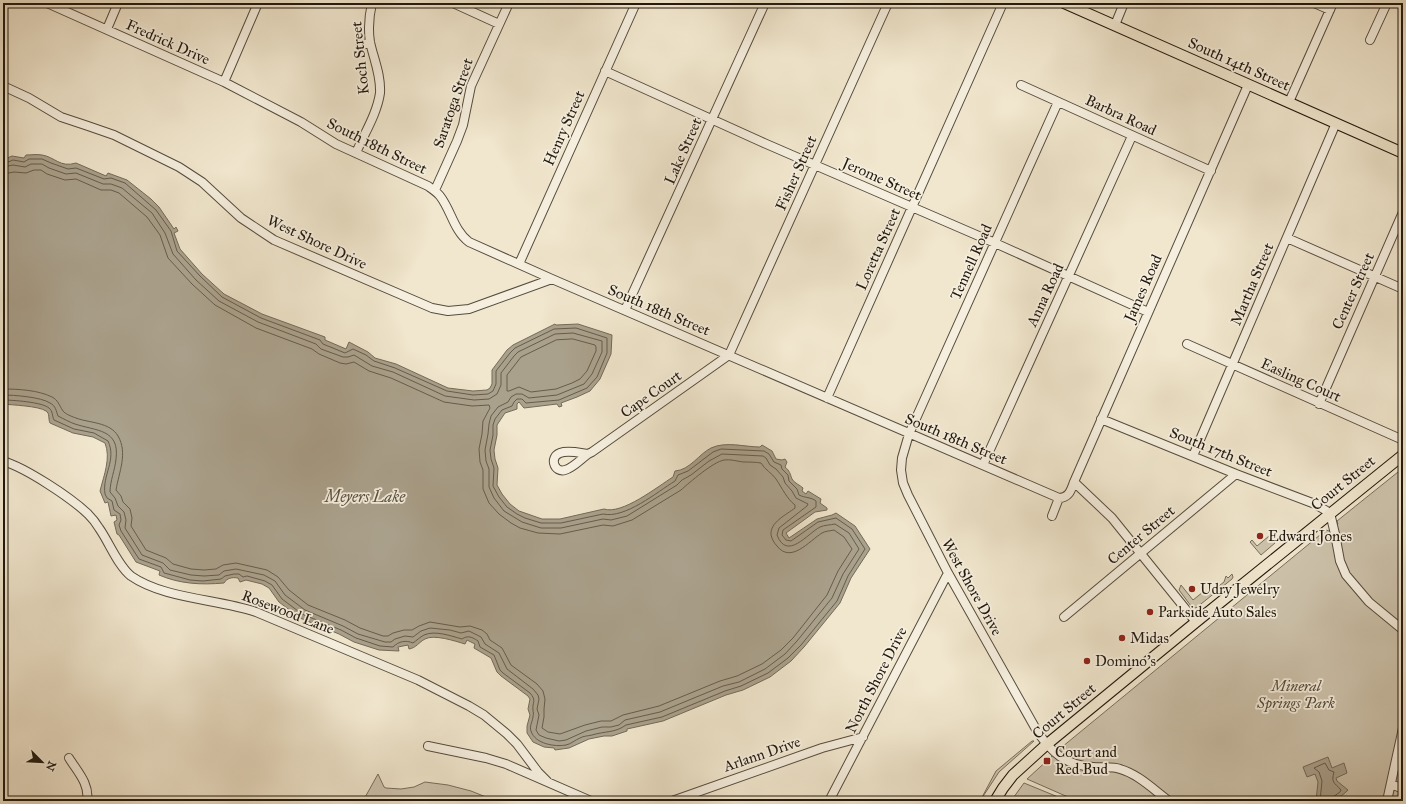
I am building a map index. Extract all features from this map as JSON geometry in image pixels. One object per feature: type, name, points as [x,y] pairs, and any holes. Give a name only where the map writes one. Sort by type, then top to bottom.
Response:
[{"type":"main road","name":"South 14th Street","points":[[1064,3],[1403,153]]},
{"type":"main road","name":"Court Street","points":[[995,801],[1013,775],[1046,745],[1403,455]]},
{"type":"street","name":"Fredrick Drive","points":[[47,3],[224,82],[277,109]]},
{"type":"street","points":[[107,29],[118,3]]},
{"type":"street","points":[[224,82],[258,3]]},
{"type":"street","name":"Koch Street","points":[[356,153],[378,104],[380,94],[379,79],[370,42],[369,15],[372,3]]},
{"type":"street","points":[[453,3],[498,24]]},
{"type":"street","name":"Saratoga Street","points":[[435,190],[463,125],[471,86],[498,24],[509,3]]},
{"type":"street","name":"Henry Street","points":[[519,264],[636,3]]},
{"type":"street","name":"Lake Street","points":[[626,310],[764,3]]},
{"type":"street","name":"Fisher Street","points":[[728,355],[888,3]]},
{"type":"street","name":"Loretta Street","points":[[827,398],[1003,3]]},
{"type":"street","points":[[1115,25],[1124,3]]},
{"type":"street","points":[[1289,102],[1331,6],[1314,3]]},
{"type":"street","points":[[1370,40],[1387,3]]},
{"type":"street","points":[[360,44],[370,42]]},
{"type":"street","name":"Jerome Street","points":[[605,71],[1148,312]]},
{"type":"street","name":"Barbra Road","points":[[1021,85],[1211,171]]},
{"type":"street","name":"James Road","points":[[1059,498],[1068,495],[1074,482],[1248,85]]},
{"type":"street","name":"West Shore Drive","points":[[3,86],[28,98],[61,118],[114,135],[160,156],[202,182],[241,218],[274,240],[432,308],[448,311],[469,309],[552,279]]},
{"type":"street","name":"Tennell Road","points":[[909,434],[1058,102]]},
{"type":"street","name":"South 18th Street","points":[[277,109],[301,122],[328,140],[435,190],[442,198],[464,238],[476,245],[1059,498]]},
{"type":"street","name":"Martha Street","points":[[1193,456],[1336,123]]},
{"type":"street","name":"Anna Road","points":[[983,465],[1132,136]]},
{"type":"street","name":"Center Street","points":[[1319,404],[1403,212]]},
{"type":"street","points":[[1287,238],[1403,289]]},
{"type":"street","name":"Easling Court","points":[[1187,344],[1319,404],[1403,440]]},
{"type":"street","name":"Cape Court","points":[[588,454],[728,355]]},
{"type":"street","name":"South 17th Street","points":[[1101,419],[1236,474],[1315,504],[1330,513]]},
{"type":"street","name":"West Shore Drive","points":[[909,434],[902,458],[901,470],[903,483],[908,495],[948,573],[1036,731],[1046,745],[1061,757],[1079,766],[1118,768],[1129,772],[1169,801]]},
{"type":"street","name":"Rosewood Lane","points":[[3,461],[18,467],[40,480],[88,513],[100,529],[124,568],[130,575],[138,580],[177,594],[238,606],[256,612],[418,680],[452,696],[484,715],[507,734],[547,781]]},
{"type":"street","name":"Center Street","points":[[1064,617],[1236,474]]},
{"type":"street","points":[[1074,482],[1112,518],[1196,622]]},
{"type":"street","points":[[1052,516],[1059,498]]},
{"type":"street","points":[[1330,513],[1340,561],[1346,575],[1369,602],[1403,630]]},
{"type":"street","name":"North Shore Drive","points":[[829,801],[948,573]]},
{"type":"street","points":[[1387,801],[1403,728]]},
{"type":"street","name":"Arlann Drive","points":[[672,801],[822,748],[863,737]]},
{"type":"street","points":[[428,746],[500,762],[591,801]]},
{"type":"street","points":[[69,758],[85,783],[88,793],[87,801]]},
{"type":"street","points":[[1391,784],[1403,789]]},
{"type":"green space","name":"Mineral Springs Park","points":[[1403,468],[1403,801],[1077,801],[1027,779],[1062,747],[1326,530],[1329,531],[1338,524],[1337,521]]},
{"type":"green space","points":[[1269,536],[1275,543],[1261,555],[1250,542],[1252,540],[1257,546]]},
{"type":"green space","points":[[1232,574],[1232,579],[1196,608],[1191,606],[1179,590],[1181,585],[1193,600],[1203,592],[1211,592],[1224,582],[1226,576],[1228,578]]},
{"type":"green space","points":[[1032,741],[1034,741],[999,772],[980,801],[996,771]]},
{"type":"green space","points":[[378,774],[384,787],[386,788],[401,789],[414,787],[425,782],[448,785],[471,791],[496,801],[363,801]]},
{"type":"green space","points":[[1024,783],[1063,799],[1062,801],[1011,801]]},
{"type":"water","name":"Meyers Lake","points":[[26,155],[47,156],[66,164],[76,163],[106,176],[108,173],[127,180],[159,207],[174,229],[176,227],[178,231],[174,233],[180,249],[202,274],[224,294],[262,314],[325,337],[325,340],[346,349],[349,342],[368,352],[375,358],[396,364],[448,388],[473,391],[487,390],[492,384],[492,370],[507,350],[513,345],[555,324],[578,324],[612,335],[611,354],[600,379],[590,391],[561,403],[562,406],[559,407],[557,404],[524,408],[519,402],[517,404],[517,409],[505,413],[497,425],[494,450],[498,468],[497,485],[510,504],[519,511],[542,519],[560,519],[604,509],[611,510],[620,508],[649,493],[673,477],[675,471],[690,465],[711,448],[723,445],[760,447],[762,445],[772,451],[776,459],[785,459],[787,462],[785,467],[789,471],[793,480],[803,488],[802,491],[806,494],[808,491],[821,499],[820,503],[827,508],[827,510],[815,512],[786,533],[789,538],[817,519],[836,513],[855,526],[870,549],[851,578],[840,603],[791,661],[770,677],[743,690],[726,695],[663,721],[627,729],[627,731],[612,736],[589,739],[569,748],[555,750],[554,748],[544,747],[533,742],[527,733],[530,715],[528,709],[530,699],[528,696],[501,676],[497,672],[491,658],[474,648],[475,644],[467,640],[465,644],[445,638],[434,637],[425,639],[409,649],[408,645],[398,647],[399,651],[379,650],[354,642],[339,634],[300,618],[279,602],[269,588],[262,584],[246,580],[240,582],[238,578],[228,579],[224,583],[191,583],[159,575],[160,571],[136,562],[117,534],[114,522],[117,520],[116,515],[111,516],[108,502],[105,503],[100,491],[107,461],[107,449],[105,443],[93,437],[73,433],[50,423],[48,413],[43,409],[3,404],[3,158],[5,159],[12,156],[24,158]]},
{"type":"water","points":[[1328,757],[1332,768],[1344,763],[1347,773],[1336,778],[1337,781],[1348,790],[1334,800],[1316,801],[1318,782],[1315,774],[1307,777],[1303,767]]},
{"type":"place","name":"Edward Jones","points":[[1260,536]]},
{"type":"place","name":"Udry Jewelry","points":[[1192,589]]},
{"type":"place","name":"Parkside Auto Sales","points":[[1150,612]]},
{"type":"place","name":"Midas","points":[[1122,638]]},
{"type":"place","name":"Domino's","points":[[1087,661]]},
{"type":"place","name":"Court and Red Bud","points":[[1047,761]]}]
